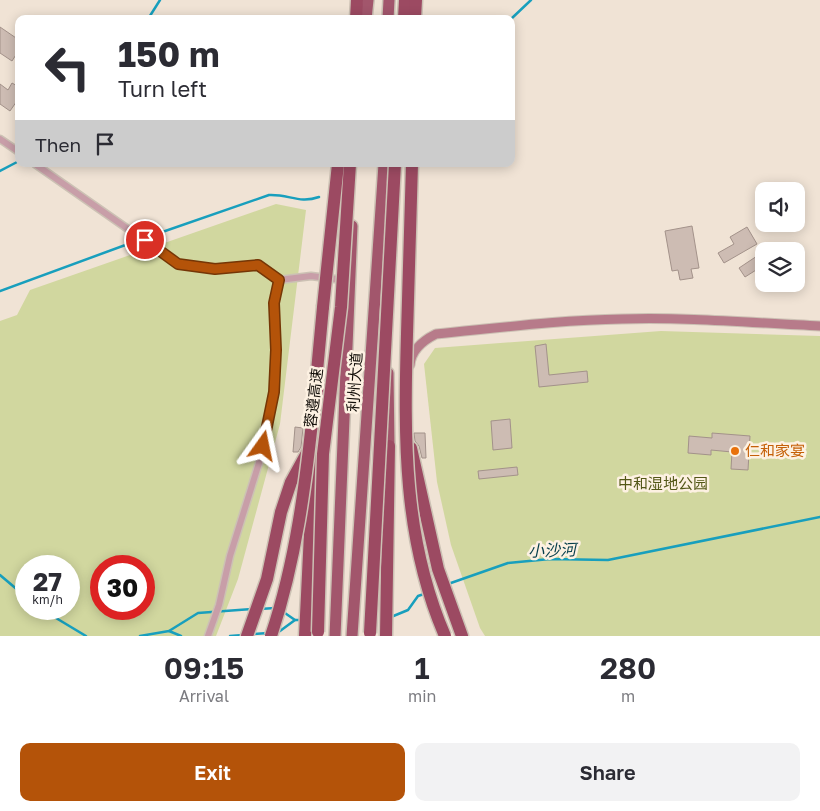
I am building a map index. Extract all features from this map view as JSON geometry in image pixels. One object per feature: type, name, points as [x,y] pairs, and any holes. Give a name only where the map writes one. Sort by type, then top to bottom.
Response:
[{"type":"highway","points":[[356,15],[361,0]]},
{"type":"highway","points":[[361,0],[365,15]]},
{"type":"highway","points":[[388,0],[388,15]]},
{"type":"highway","points":[[404,15],[405,0]]},
{"type":"highway","points":[[415,15],[416,0]]},
{"type":"highway","points":[[271,636],[288,577],[299,526],[308,458],[338,167]]},
{"type":"highway","name":"蓉遵高速","points":[[312,634],[323,454],[341,307],[350,167]]},
{"type":"highway","name":"利州大道","points":[[335,635],[355,167]]},
{"type":"highway","name":"利州大道","points":[[352,634],[374,336],[384,167]]},
{"type":"highway","points":[[370,635],[395,167]]},
{"type":"highway","points":[[412,167],[405,406],[408,499],[418,553],[445,636]]},
{"type":"highway","points":[[312,634],[306,603],[315,438],[348,304]]},
{"type":"highway","points":[[374,336],[389,376],[411,403]]},
{"type":"highway","points":[[386,635],[388,605],[389,376]]},
{"type":"highway","points":[[247,636],[261,598],[281,512],[291,482],[315,438]]},
{"type":"highway","points":[[411,448],[438,569],[462,636]]},
{"type":"main road","points":[[411,448],[410,361],[412,354],[426,339],[436,334],[620,319],[820,326]]},
{"type":"street","points":[[0,140],[15,150]]},
{"type":"street","points":[[39,167],[178,264],[215,269],[258,265],[279,280],[311,276],[349,281]]},
{"type":"street","points":[[208,636],[220,605],[230,556],[259,464],[274,392],[276,350],[274,303],[279,280]]},
{"type":"green space","points":[[276,204],[306,210],[280,424],[238,579],[216,636],[0,636],[0,321],[17,315],[30,290]]},
{"type":"green space","name":"中和湿地公园","points":[[661,331],[820,336],[820,636],[485,636],[480,628],[451,545],[437,482],[424,364],[435,348]]},
{"type":"building","points":[[0,27],[15,37],[15,56],[12,61],[0,53]]},
{"type":"building","points":[[12,83],[15,85],[15,104],[10,111],[0,104],[0,84],[8,90]]},
{"type":"building","points":[[692,226],[699,268],[691,269],[693,278],[680,280],[678,270],[672,271],[665,231]]},
{"type":"building","points":[[747,227],[756,242],[755,245],[724,263],[718,253],[734,244],[730,237]]},
{"type":"building","points":[[755,257],[755,271],[745,277],[739,268]]},
{"type":"building","points":[[546,344],[549,375],[587,371],[588,382],[539,387],[535,346]]},
{"type":"building","points":[[510,419],[512,448],[493,450],[491,421]]},
{"type":"building","points":[[295,427],[303,428],[301,447],[298,452],[293,452]]},
{"type":"building","points":[[414,433],[425,433],[426,458],[422,458]]},
{"type":"building","name":"仁和家宴","points":[[712,433],[750,436],[748,470],[731,469],[732,452],[711,450],[711,455],[688,453],[689,436],[712,438]]},
{"type":"building","points":[[517,467],[518,475],[479,479],[478,471]]},
{"type":"waterway","points":[[151,15],[160,0]]},
{"type":"waterway","points":[[515,15],[531,0]]},
{"type":"waterway","points":[[0,171],[15,163]]},
{"type":"waterway","points":[[145,238],[269,195],[306,200],[319,197]]},
{"type":"waterway","points":[[0,291],[139,240]]},
{"type":"waterway","name":"小沙河","points":[[448,584],[508,563],[550,559],[608,560],[820,517]]},
{"type":"waterway","name":"小沙河","points":[[0,575],[15,588]]},
{"type":"waterway","name":"小沙河","points":[[391,617],[408,610],[418,596],[424,594]]},
{"type":"waterway","name":"小沙河","points":[[260,609],[275,608]]},
{"type":"waterway","name":"小沙河","points":[[140,636],[169,631],[198,613],[252,609]]},
{"type":"waterway","name":"小沙河","points":[[282,611],[295,620],[301,620]]},
{"type":"waterway","name":"小沙河","points":[[59,620],[86,636]]},
{"type":"waterway","name":"小沙河","points":[[276,632],[295,620]]},
{"type":"waterway","name":"小沙河","points":[[169,631],[181,636]]},
{"type":"waterway","name":"小沙河","points":[[253,634],[268,633]]},
{"type":"waterway","name":"小沙河","points":[[230,636],[243,635]]},
{"type":"place","name":"仁和家宴","points":[[735,451]]},
{"type":"route","points":[[145,240],[178,264],[215,269],[258,265],[279,280],[274,303],[276,350],[274,392],[263,446]]}]
